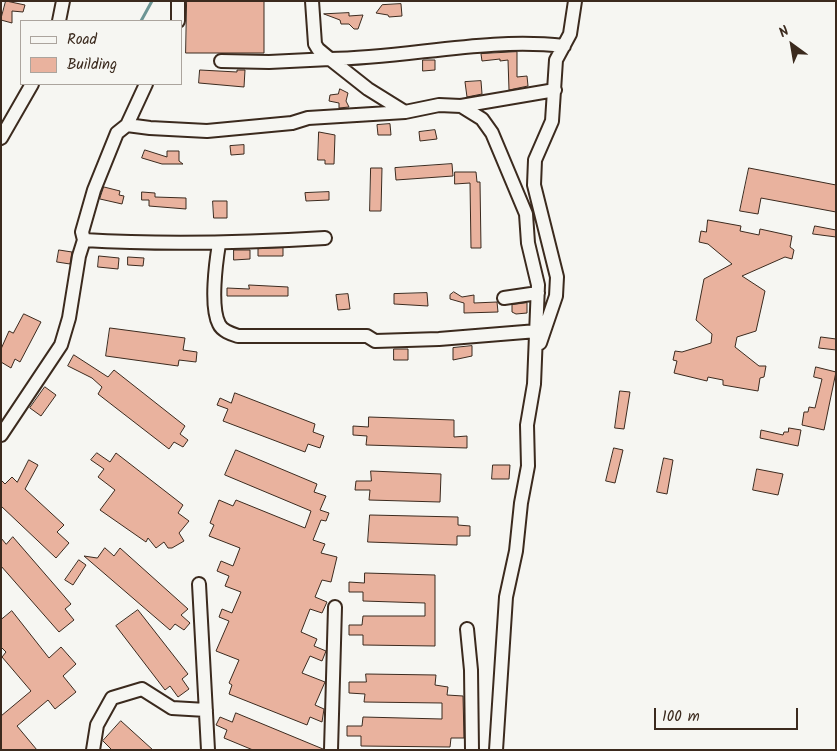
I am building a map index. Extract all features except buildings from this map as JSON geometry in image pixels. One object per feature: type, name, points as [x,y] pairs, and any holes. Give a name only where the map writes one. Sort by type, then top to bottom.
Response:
[{"type":"street","points":[[58,20],[64,1]]},
{"type":"street","points":[[178,1],[178,20]]},
{"type":"street","points":[[312,1],[316,44],[330,59],[368,89],[405,112]]},
{"type":"street","points":[[536,352],[550,318],[556,296],[557,276],[534,184],[535,160],[552,121],[556,60],[570,34],[575,1]]},
{"type":"street","points":[[221,61],[270,62],[330,59],[444,48],[544,43],[564,46]]},
{"type":"street","points":[[1,138],[31,85]]},
{"type":"street","points":[[1,435],[61,345],[70,318],[79,256],[84,240],[82,232],[94,190],[117,133],[127,125],[146,85]]},
{"type":"street","points":[[127,125],[207,131],[292,123],[308,118],[405,112],[439,105],[461,106],[555,90]]},
{"type":"street","points":[[461,106],[482,119],[492,133],[517,191],[526,214],[528,243],[538,294],[536,352],[527,425],[528,466],[520,503],[516,551],[506,597],[496,750]]},
{"type":"street","points":[[84,240],[149,244],[219,244],[325,238]]},
{"type":"street","points":[[219,244],[215,286],[219,324],[227,332],[238,336],[367,336],[375,341],[439,339],[537,331]]},
{"type":"street","points":[[504,298],[538,294]]},
{"type":"street","points":[[199,584],[208,750]]},
{"type":"street","points":[[331,750],[335,607]]},
{"type":"street","points":[[467,629],[471,670],[472,750]]},
{"type":"street","points":[[93,750],[97,725],[112,698],[142,689],[172,708],[206,710]]},
{"type":"waterway","points":[[142,20],[152,1]]}]
